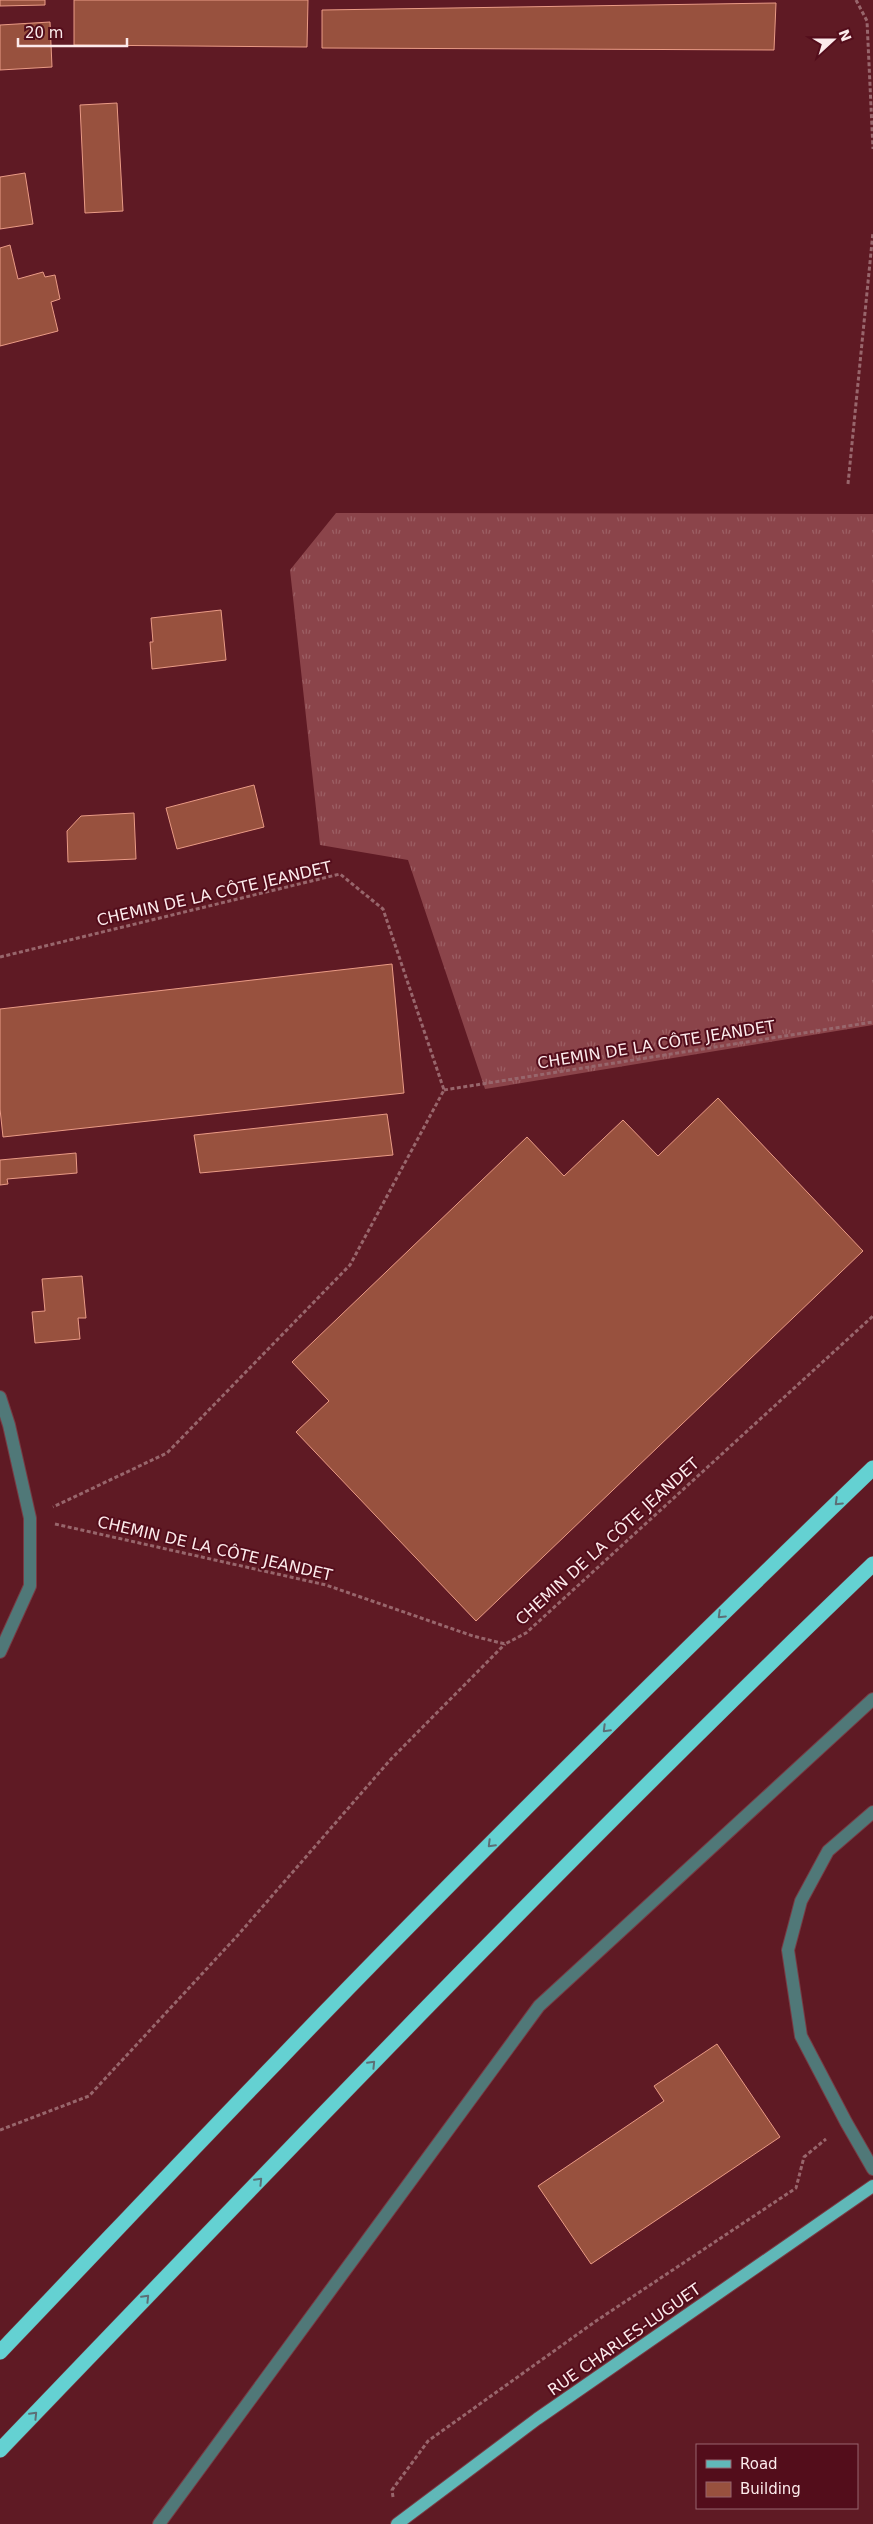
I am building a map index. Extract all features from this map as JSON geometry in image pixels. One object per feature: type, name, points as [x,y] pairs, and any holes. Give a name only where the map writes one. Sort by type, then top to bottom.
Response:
[{"type":"highway","points":[[0,2352],[277,2062],[448,1888],[673,1662],[873,1468]]},
{"type":"highway","points":[[0,2450],[488,1943],[718,1712],[873,1564]]},
{"type":"main road","name":"RUE CHARLES-LUGUET","points":[[397,2524],[537,2419],[873,2186]]},
{"type":"street","points":[[0,1397],[9,1425],[30,1518],[30,1586],[0,1652]]},
{"type":"street","points":[[159,2524],[540,2006],[873,1699]]},
{"type":"street","points":[[873,1812],[828,1851],[801,1901],[788,1950],[801,2036],[873,2169]]},
{"type":"path","points":[[856,0],[867,21],[873,149]]},
{"type":"path","points":[[848,484],[873,232]]},
{"type":"path","name":"CHEMIN DE LA CÔTE JEANDET","points":[[0,957],[340,874],[382,909],[444,1090],[350,1265],[168,1453],[30,1518]]},
{"type":"path","name":"CHEMIN DE LA CÔTE JEANDET","points":[[444,1090],[873,1022]]},
{"type":"path","name":"CHEMIN DE LA CÔTE JEANDET","points":[[30,1518],[326,1584],[473,1636],[505,1644],[526,1633],[873,1316]]},
{"type":"path","points":[[0,2130],[89,2096],[238,1935],[392,1759],[505,1644]]},
{"type":"path","points":[[393,2498],[392,2490],[428,2441],[596,2320],[796,2188],[804,2158],[846,2122]]},
{"type":"green space","points":[[336,513],[873,514],[873,1025],[485,1089],[408,860],[320,845],[290,570]]},
{"type":"building","points":[[0,0],[45,0],[45,5],[0,6]]},
{"type":"building","points":[[74,0],[308,0],[307,47],[74,45]]},
{"type":"building","points":[[776,3],[774,50],[322,48],[322,10]]},
{"type":"building","points":[[50,22],[52,67],[0,70],[0,25]]},
{"type":"building","points":[[117,103],[123,211],[85,213],[80,105]]},
{"type":"building","points":[[25,173],[33,224],[0,229],[0,177]]},
{"type":"building","points":[[10,245],[18,279],[43,272],[45,277],[55,275],[60,299],[51,302],[58,331],[0,346],[0,248]]},
{"type":"building","points":[[221,610],[226,660],[152,669],[150,642],[153,642],[151,618]]},
{"type":"building","points":[[254,785],[264,827],[177,849],[166,808]]},
{"type":"building","points":[[134,813],[136,859],[68,862],[67,831],[81,816]]},
{"type":"building","points":[[392,964],[404,1093],[3,1137],[0,1109],[0,1009]]},
{"type":"building","points":[[718,1098],[863,1251],[476,1621],[296,1432],[329,1401],[292,1362],[527,1137],[564,1176],[623,1120],[658,1156]]},
{"type":"building","points":[[387,1114],[393,1155],[200,1173],[194,1135]]},
{"type":"building","points":[[76,1153],[77,1173],[7,1179],[8,1184],[0,1185],[0,1160]]},
{"type":"building","points":[[82,1276],[86,1318],[78,1318],[80,1339],[35,1343],[32,1312],[45,1311],[42,1279]]},
{"type":"building","points":[[717,2044],[780,2137],[591,2264],[538,2186],[664,2101],[654,2086]]}]
